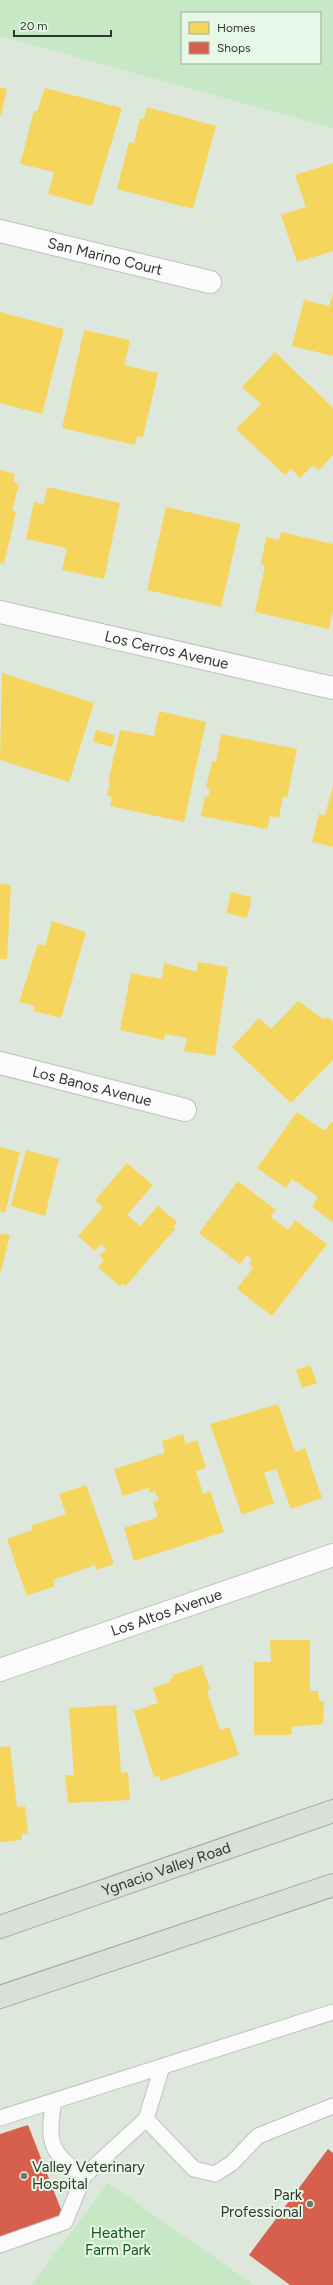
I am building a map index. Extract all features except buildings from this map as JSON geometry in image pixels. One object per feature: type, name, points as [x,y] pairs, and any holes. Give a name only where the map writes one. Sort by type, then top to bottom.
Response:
[{"type":"highway","name":"Ygnacio Valley Road","points":[[0,1927],[333,1811]]},
{"type":"highway","points":[[0,1997],[333,1886]]},
{"type":"street","name":"San Marino Court","points":[[0,231],[210,282]]},
{"type":"street","name":"Los Cerros Avenue","points":[[0,612],[333,688]]},
{"type":"street","name":"Los Banos Avenue","points":[[0,1063],[185,1110]]},
{"type":"street","name":"Los Altos Avenue","points":[[0,1670],[333,1555]]},
{"type":"lane","points":[[0,2118],[333,2012]]},
{"type":"lane","points":[[0,2245],[65,2222],[84,2176],[146,2119],[162,2067]]},
{"type":"lane","points":[[54,2101],[50,2125],[52,2144],[66,2164],[84,2176]]},
{"type":"lane","points":[[146,2119],[194,2169],[215,2174],[232,2163],[258,2136],[333,2106]]},
{"type":"green space","points":[[0,0],[333,0],[333,128],[0,36]]},
{"type":"green space","name":"Heather Farm Park","points":[[108,2183],[254,2285],[31,2285]]},
{"type":"place","name":"Valley Veterinary Hospital","points":[[24,2176]]},
{"type":"place","name":"Park Professional","points":[[310,2204]]}]
